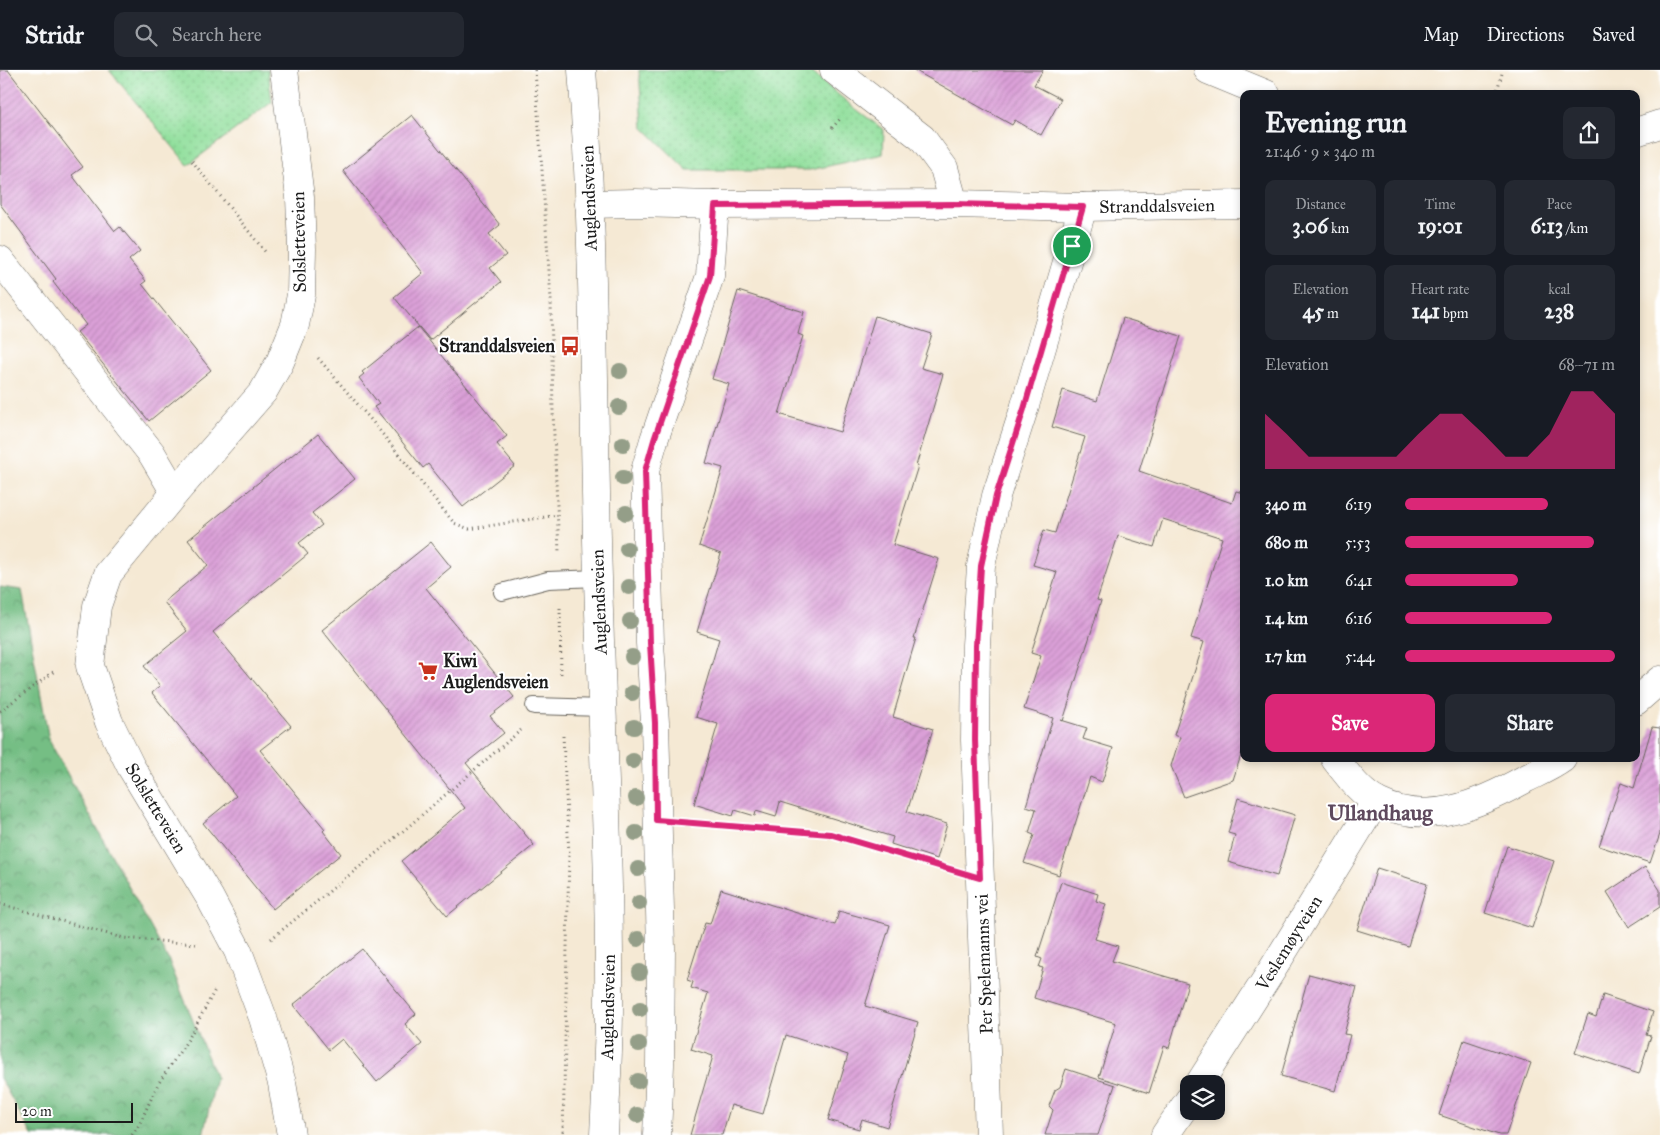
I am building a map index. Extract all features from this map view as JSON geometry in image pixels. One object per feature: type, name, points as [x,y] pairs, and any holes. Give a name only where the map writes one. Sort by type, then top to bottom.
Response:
[{"type":"street","name":"Solsletteveien","points":[[284,70],[300,197],[301,295],[295,325],[280,362],[263,392],[175,493],[108,574],[97,606],[90,666],[108,722],[131,767],[210,898],[238,951],[263,1018],[282,1083],[290,1135]]},
{"type":"street","name":"Auglendsveien","points":[[582,70],[589,204],[603,708],[609,1007],[604,1135]]},
{"type":"street","points":[[834,70],[922,138],[944,168],[954,204]]},
{"type":"street","points":[[1208,70],[1256,90]]},
{"type":"street","points":[[1640,131],[1660,124]]},
{"type":"street","name":"Stranddalsveien","points":[[589,204],[635,203],[715,206],[954,204],[1083,207],[1240,204]]},
{"type":"street","points":[[657,1135],[660,1065],[661,948],[656,820],[655,723],[650,643],[645,471],[710,276],[715,206]]},
{"type":"street","name":"Per Spelemanns vei","points":[[989,1135],[975,740],[976,646],[981,566],[996,496],[1024,409],[1083,207]]},
{"type":"street","points":[[0,260],[152,454],[175,493]]},
{"type":"street","points":[[1640,698],[1660,680]]},
{"type":"street","points":[[1337,762],[1356,785],[1376,802],[1404,812],[1440,812],[1468,806],[1511,787],[1557,762]]},
{"type":"street","name":"Veslemøyveien","points":[[1205,1075],[1376,802]]},
{"type":"street","points":[[1165,1135],[1180,1113]]},
{"type":"lane","points":[[502,592],[548,580],[598,578]]},
{"type":"lane","points":[[541,706],[603,708]]},
{"type":"path","points":[[1497,90],[1503,70]]},
{"type":"path","points":[[192,161],[301,295]]},
{"type":"path","points":[[295,325],[307,346],[372,421],[454,523],[469,529],[558,515]]},
{"type":"path","points":[[0,711],[63,666],[90,666]]},
{"type":"path","points":[[0,904],[123,938],[203,944],[238,951],[257,950],[402,832],[541,706]]},
{"type":"path","points":[[656,820],[830,834],[980,878]]},
{"type":"path","points":[[132,1135],[158,1084],[189,1038],[238,951]]},
{"type":"green space","points":[[109,70],[268,70],[272,102],[188,165]]},
{"type":"green space","points":[[639,70],[809,70],[884,130],[883,154],[810,170],[687,170],[643,127]]},
{"type":"green space","points":[[0,587],[22,590],[49,740],[169,961],[216,1078],[203,1135],[32,1135],[0,1078]]},
{"type":"building","points":[[0,70],[8,70],[83,167],[72,175],[115,231],[120,227],[140,251],[129,260],[146,281],[142,284],[211,370],[149,421],[77,332],[86,325],[53,282],[56,279],[0,204]]},
{"type":"building","points":[[914,70],[1043,70],[1034,85],[1061,99],[1041,135],[1015,120],[1012,125]]},
{"type":"building","points":[[412,115],[500,225],[489,234],[506,255],[490,268],[501,282],[430,340],[394,297],[423,273],[343,171]]},
{"type":"building","points":[[738,291],[804,312],[798,334],[803,336],[779,414],[840,432],[875,316],[932,334],[921,368],[943,374],[916,466],[918,466],[893,545],[939,559],[914,638],[916,638],[893,717],[933,729],[907,812],[947,824],[937,859],[891,844],[893,837],[780,802],[776,817],[756,811],[755,816],[735,810],[733,816],[694,804],[718,724],[696,717],[719,639],[697,632],[721,554],[699,546],[723,468],[706,463],[729,384],[712,379]]},
{"type":"building","points":[[1123,318],[1181,336],[1139,471],[1232,503],[1236,491],[1240,492],[1240,758],[1233,780],[1184,797],[1171,766],[1180,737],[1174,735],[1204,642],[1191,638],[1222,538],[1163,519],[1154,547],[1118,536],[1097,600],[1101,601],[1063,721],[1087,728],[1083,739],[1113,748],[1102,782],[1090,777],[1059,875],[1024,863],[1034,835],[1029,833],[1036,809],[1026,806],[1053,718],[1024,709],[1041,656],[1031,653],[1057,572],[1033,565],[1044,530],[1055,533],[1085,437],[1052,427],[1063,390],[1097,401]]},
{"type":"building","points":[[418,327],[507,436],[497,444],[515,466],[463,507],[428,464],[423,468],[374,407],[379,404],[359,378],[364,374],[362,372]]},
{"type":"building","points":[[318,434],[355,479],[312,513],[322,525],[299,543],[308,554],[213,632],[291,726],[260,750],[325,829],[323,831],[341,854],[273,909],[203,823],[236,796],[152,693],[160,686],[144,666],[187,631],[164,602],[208,565],[188,540]]},
{"type":"building","points":[[431,542],[451,567],[426,588],[514,697],[490,716],[504,733],[466,763],[534,845],[447,916],[401,861],[465,808],[322,630]]},
{"type":"building","points":[[1652,727],[1660,728],[1660,834],[1650,863],[1599,846],[1621,783],[1634,788]]},
{"type":"building","points":[[1238,798],[1295,815],[1277,876],[1228,862],[1235,835],[1228,833]]},
{"type":"building","points":[[1507,846],[1554,861],[1532,928],[1485,913]]},
{"type":"building","points":[[1645,867],[1660,890],[1660,907],[1629,927],[1607,892]]},
{"type":"building","points":[[1377,868],[1427,884],[1408,946],[1357,930]]},
{"type":"building","points":[[1061,882],[1098,894],[1096,901],[1106,904],[1095,939],[1118,946],[1112,961],[1188,983],[1169,1048],[1164,1046],[1149,1093],[1099,1077],[1116,1023],[1034,998],[1043,968],[1039,967],[1042,959],[1037,957]]},
{"type":"building","points":[[721,889],[835,925],[839,911],[890,925],[865,1006],[918,1022],[887,1127],[862,1119],[859,1129],[828,1120],[848,1055],[786,1035],[763,1114],[731,1105],[722,1135],[690,1135],[713,1056],[691,1049],[708,993],[691,988],[693,982],[687,980],[705,923],[710,924]]},
{"type":"building","points":[[362,949],[416,1014],[405,1024],[422,1044],[377,1082],[342,1039],[329,1050],[293,1005]]},
{"type":"building","points":[[1309,974],[1357,987],[1344,1034],[1350,1035],[1335,1091],[1281,1076]]},
{"type":"building","points":[[1603,995],[1653,1012],[1646,1035],[1651,1036],[1639,1074],[1575,1053],[1588,1014],[1596,1017]]},
{"type":"building","points":[[1464,1040],[1531,1063],[1506,1135],[1499,1135],[1439,1115]]},
{"type":"building","points":[[1066,1069],[1115,1085],[1098,1135],[1045,1135],[1053,1110],[1049,1106],[1055,1090],[1060,1087]]},
{"type":"place","name":"Stranddalsveien","points":[[570,346]]},
{"type":"place","name":"Kiwi Auglendsveien","points":[[428,671]]},
{"type":"district","name":"Ullandhaug","points":[[1380,812]]},
{"type":"route","points":[[954,204],[1083,207],[1072,246],[996,496],[981,566],[976,646],[975,740],[980,878],[830,834],[656,820],[655,723],[650,643],[645,471],[710,276],[715,206],[954,204]]}]
